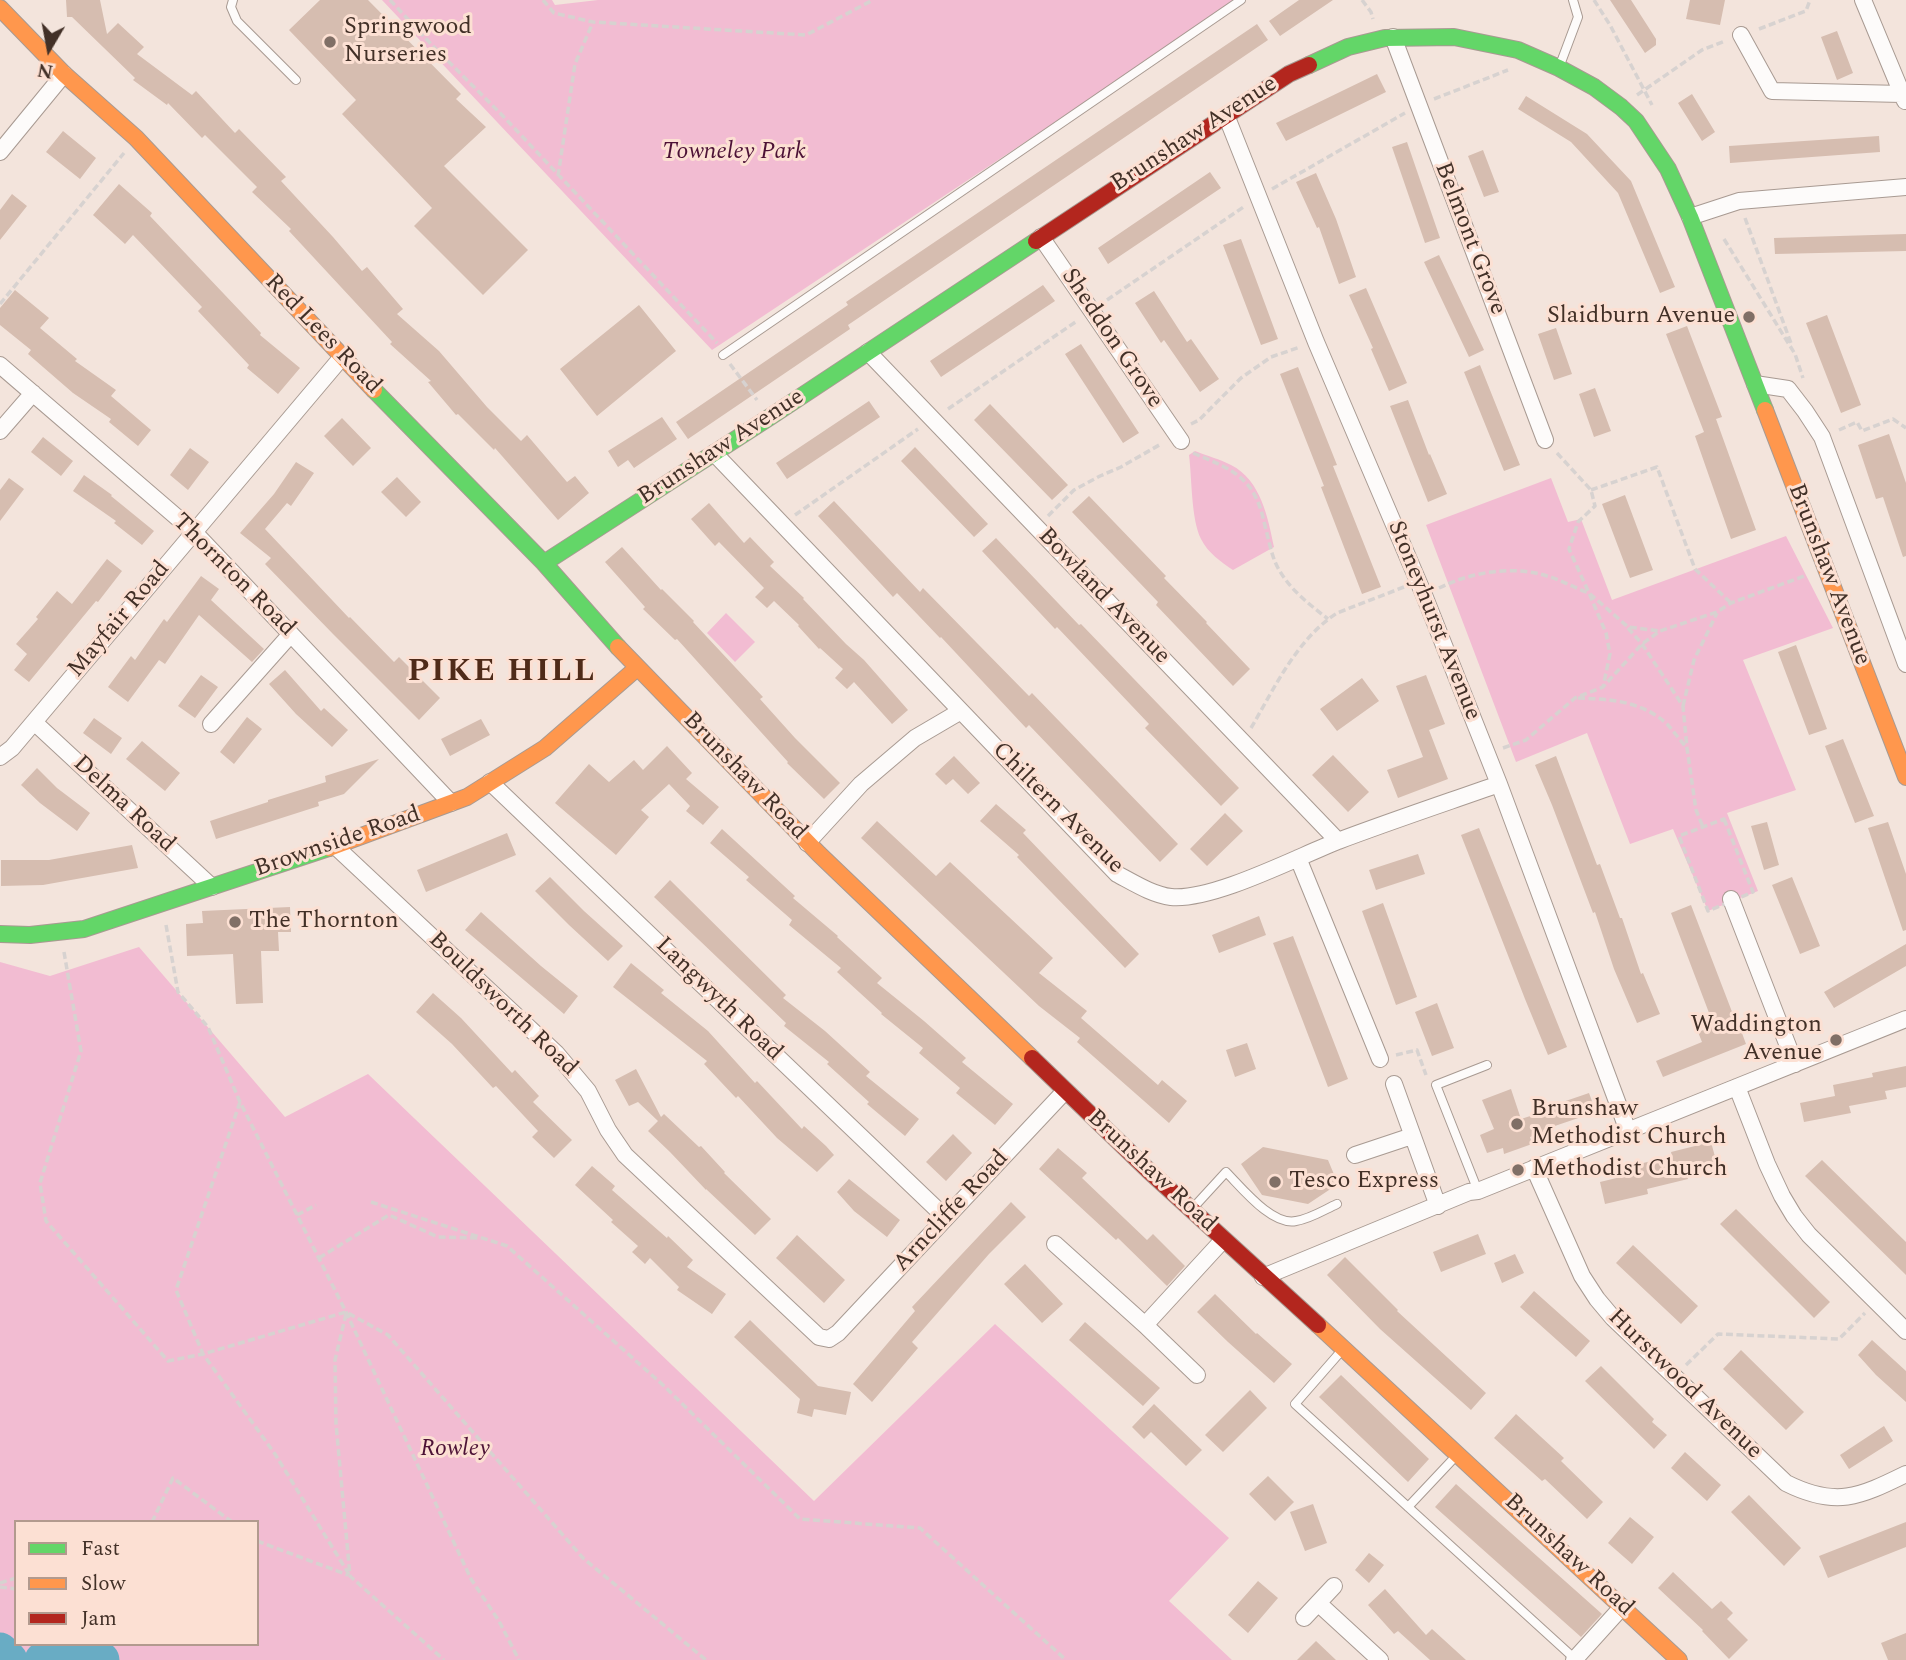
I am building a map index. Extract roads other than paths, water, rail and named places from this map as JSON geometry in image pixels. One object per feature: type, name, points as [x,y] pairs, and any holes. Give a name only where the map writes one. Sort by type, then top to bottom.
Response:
[{"type":"street","points":[[1741,36],[1772,91],[1904,99],[1863,0]]},
{"type":"street","name":"Red Lees Road","points":[[0,8],[64,74],[136,138],[342,357],[544,563],[637,668]]},
{"type":"street","name":"Belmont Grove","points":[[1393,37],[1545,440]]},
{"type":"street","name":"Brunshaw Avenue","points":[[544,563],[1289,74],[1348,47],[1385,38],[1454,37],[1518,50],[1594,87],[1636,121],[1668,169],[1690,217],[1904,768]]},
{"type":"street","points":[[0,152],[64,74]]},
{"type":"street","name":"Stoneyhurst Avenue","points":[[1226,115],[1315,342],[1422,588],[1499,783],[1628,1130]]},
{"type":"street","points":[[1690,217],[1739,201],[1906,187]]},
{"type":"street","name":"Sheddon Grove","points":[[1041,237],[1179,437]]},
{"type":"street","name":"Bowland Avenue","points":[[868,352],[1338,841]]},
{"type":"street","name":"Mayfair Road","points":[[0,757],[12,748],[342,357]]},
{"type":"street","name":"Thornton Road","points":[[0,365],[194,532],[451,803]]},
{"type":"street","name":"Brunshaw Avenue","points":[[1755,384],[1788,389],[1822,437],[1906,664]]},
{"type":"street","points":[[0,431],[33,393]]},
{"type":"street","name":"Chiltern Avenue","points":[[714,453],[1117,874],[1145,888],[1171,897],[1202,894],[1499,783]]},
{"type":"street","points":[[211,724],[291,634]]},
{"type":"street","name":"Brownside Road","points":[[0,934],[84,929],[335,846],[467,797],[545,748],[637,668]]},
{"type":"street","name":"Brunshaw Road","points":[[637,668],[807,843],[1065,1091],[1679,1660]]},
{"type":"street","points":[[807,843],[883,765],[915,738],[961,710]]},
{"type":"street","name":"Delma Road","points":[[34,722],[212,887]]},
{"type":"street","name":"Langwyth Road","points":[[490,782],[946,1218]]},
{"type":"street","name":"Bouldsworth Road","points":[[335,846],[556,1053],[588,1091],[608,1130],[625,1155],[819,1337],[829,1339],[838,1333]]},
{"type":"street","points":[[1298,858],[1380,1059]]},
{"type":"street","points":[[1731,900],[1795,1064]]},
{"type":"street","points":[[1263,1277],[1469,1192],[1478,1191],[1906,1019]]},
{"type":"street","points":[[1394,1084],[1438,1206]]},
{"type":"street","points":[[1737,1087],[1767,1164],[1794,1216],[1809,1235],[1906,1331]]},
{"type":"street","name":"Arncliffe Road","points":[[838,1333],[1065,1091]]},
{"type":"street","points":[[1355,1155],[1412,1136]]},
{"type":"street","name":"Hurstwood Avenue","points":[[1534,1168],[1582,1276],[1597,1299],[1674,1377],[1786,1483],[1806,1493],[1825,1497],[1851,1496],[1868,1492],[1906,1474]]},
{"type":"street","points":[[1145,1325],[1223,1240]]},
{"type":"street","points":[[1055,1244],[1197,1374]]},
{"type":"street","points":[[1304,1618],[1334,1586]]},
{"type":"street","points":[[1318,1603],[1380,1660]]},
{"type":"street","points":[[1574,1660],[1622,1607]]},
{"type":"lane","points":[[233,0],[231,6],[237,21],[296,80]]},
{"type":"lane","points":[[723,355],[1241,0]]},
{"type":"lane","points":[[1559,68],[1578,17],[1573,0]]},
{"type":"lane","points":[[1478,1191],[1436,1084],[1487,1065]]},
{"type":"lane","points":[[1191,1210],[1226,1171],[1263,1208],[1282,1222],[1297,1221],[1337,1204]]},
{"type":"lane","points":[[1343,1349],[1295,1404],[1574,1660]]},
{"type":"lane","points":[[1408,1507],[1458,1454]]},
{"type":"waterway","points":[[0,1651],[9,1660]]},
{"type":"waterway","points":[[43,1660],[101,1660]]},
{"type":"place","name":"Springwood Nurseries","points":[[330,42]]},
{"type":"place","name":"Slaidburn Avenue","points":[[1749,317]]},
{"type":"place","name":"The Thornton","points":[[235,922]]},
{"type":"place","name":"Waddington Avenue","points":[[1836,1040]]},
{"type":"place","name":"Brunshaw Methodist Church","points":[[1517,1124]]},
{"type":"place","name":"Methodist Church","points":[[1518,1170]]},
{"type":"place","name":"Tesco Express","points":[[1275,1182]]},
{"type":"district","name":"PIKE HILL","points":[[502,674]]},
{"type":"park label","name":"Towneley Park","points":[[734,153]]},
{"type":"park label","name":"Rowley","points":[[455,1450]]}]
